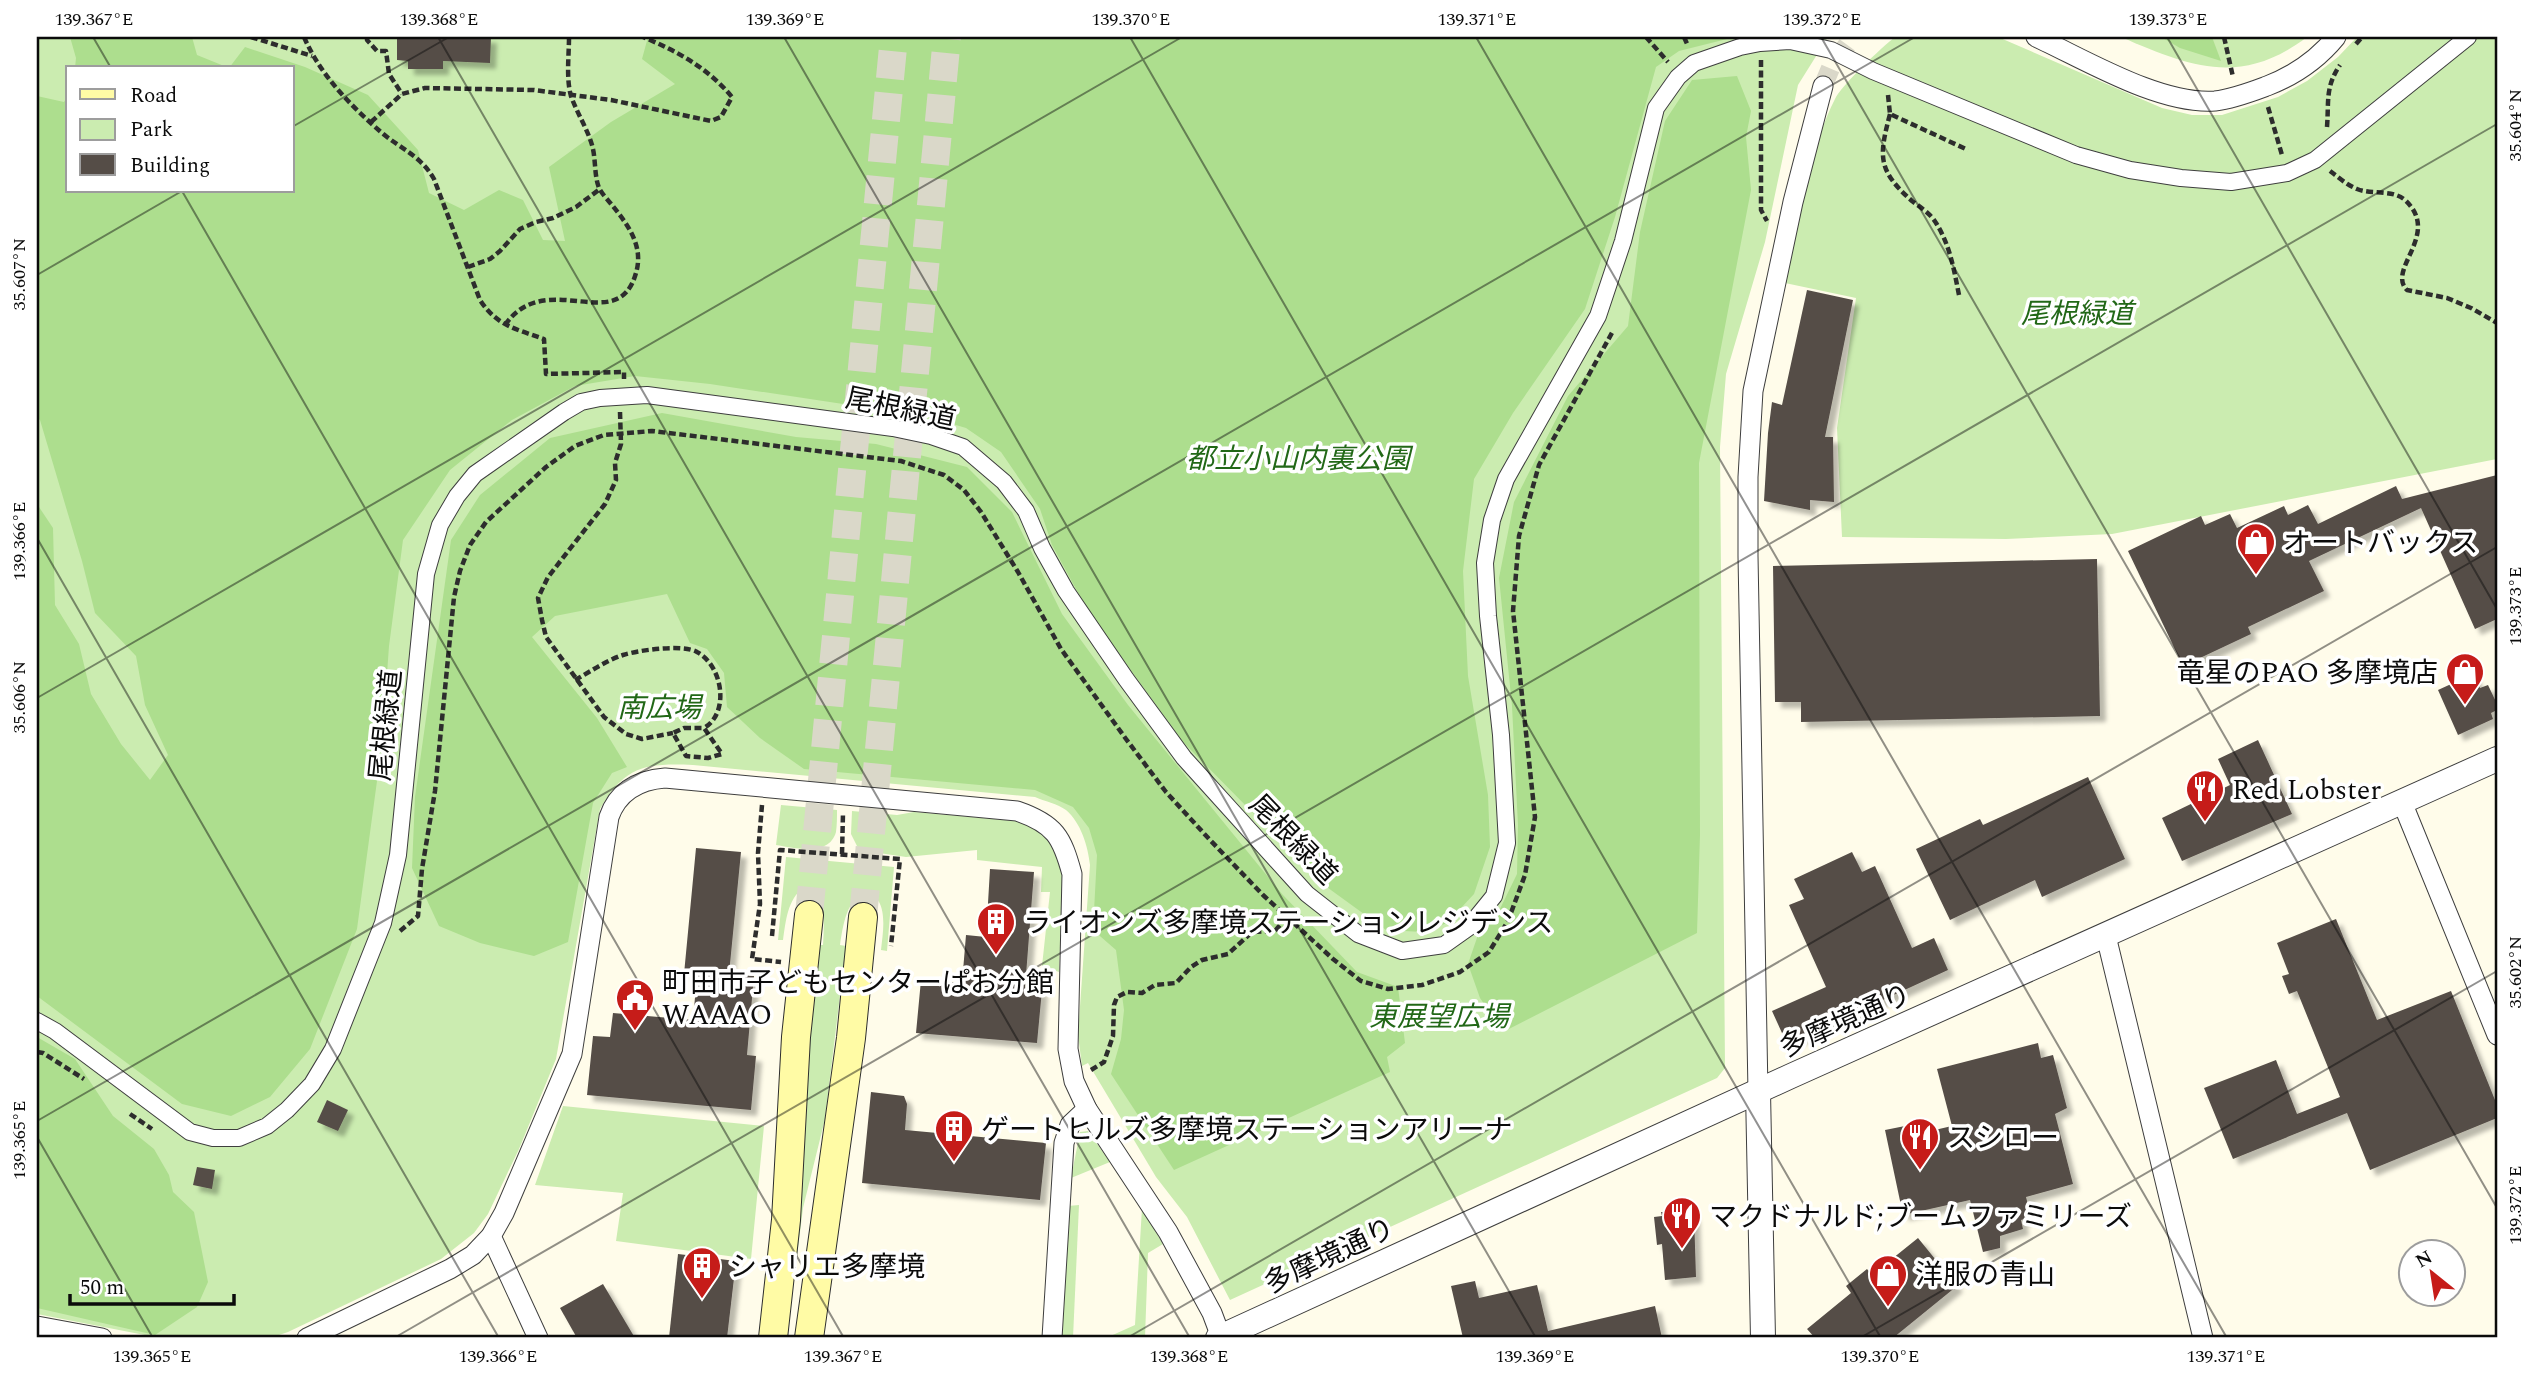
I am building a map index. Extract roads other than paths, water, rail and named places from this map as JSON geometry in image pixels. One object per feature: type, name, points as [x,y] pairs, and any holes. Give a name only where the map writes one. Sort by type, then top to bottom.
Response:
[{"type":"main road","points":[[773,1338],[786,1220],[796,1037],[809,915]]},
{"type":"main road","points":[[809,1338],[851,1038],[863,917]]},
{"type":"street","points":[[2036,37],[2154,92],[2215,101],[2238,96],[2285,79],[2310,62],[2336,37]]},
{"type":"street","name":"尾根緑道","points":[[37,1021],[55,1031],[190,1132],[213,1138],[239,1138],[267,1126],[288,1110],[312,1084],[333,1049],[383,923],[398,855],[426,574],[440,526],[457,496],[475,474],[581,402],[622,396],[647,395],[893,428],[931,436],[963,447],[1004,482],[1026,511],[1042,548],[1066,591],[1184,758],[1307,894],[1359,934],[1402,951],[1444,945],[1468,928],[1494,895],[1507,843],[1501,734],[1485,563],[1492,520],[1506,479],[1598,316],[1623,241],[1656,108],[1678,77],[1694,63],[1740,47],[1790,41],[1830,50],[1873,71],[2076,155],[2130,170],[2231,182],[2287,173],[2320,156],[2468,37]]},
{"type":"street","points":[[1763,1338],[1748,477],[1753,391],[1793,202],[1823,86]]},
{"type":"street","name":"多摩境通り","points":[[1220,1338],[2497,759]]},
{"type":"street","points":[[307,1338],[450,1269],[473,1255],[491,1236],[504,1213],[569,1065],[609,817],[613,806],[630,788],[650,779],[688,780],[1017,811],[1038,818],[1054,829],[1066,850],[1072,874],[1068,1049],[1074,1080],[1087,1109],[1168,1232],[1212,1313],[1220,1338]]},
{"type":"street","points":[[2402,802],[2497,1035]]},
{"type":"street","points":[[2106,936],[2203,1338]]},
{"type":"street","points":[[1052,1338],[1064,1143],[1070,1125],[1087,1109]]},
{"type":"street","points":[[491,1236],[538,1338]]},
{"type":"street","points":[[37,1326],[102,1338]]},
{"type":"tunnel","points":[[809,915],[894,37]]},
{"type":"tunnel","points":[[863,917],[947,37]]},
{"type":"tunnel","points":[[1823,86],[1831,67],[1853,37]]},
{"type":"place","name":"オートバックス","points":[[2256,576]]},
{"type":"place","name":"竜星のPAO 多摩境店","points":[[2465,706]]},
{"type":"place","name":"Red Lobster","points":[[2205,823]]},
{"type":"place","name":"ライオンズ多摩境ステーションレジデンス","points":[[996,956]]},
{"type":"place","name":"町田市子どもセンターぱお分館 WAAAO","points":[[635,1032]]},
{"type":"place","name":"ゲートヒルズ多摩境ステーションアリーナ","points":[[954,1163]]},
{"type":"place","name":"スシロー","points":[[1920,1171]]},
{"type":"place","name":"マクドナルド;ブームファミリーズ","points":[[1682,1250]]},
{"type":"place","name":"シャリエ多摩境","points":[[702,1300]]},
{"type":"place","name":"洋服の青山","points":[[1888,1308]]},
{"type":"park label","name":"都立小山内裏公園","points":[[1298,458]]},
{"type":"park label","name":"南広場","points":[[659,707]]},
{"type":"park label","name":"東展望広場","points":[[1439,1016]]}]
